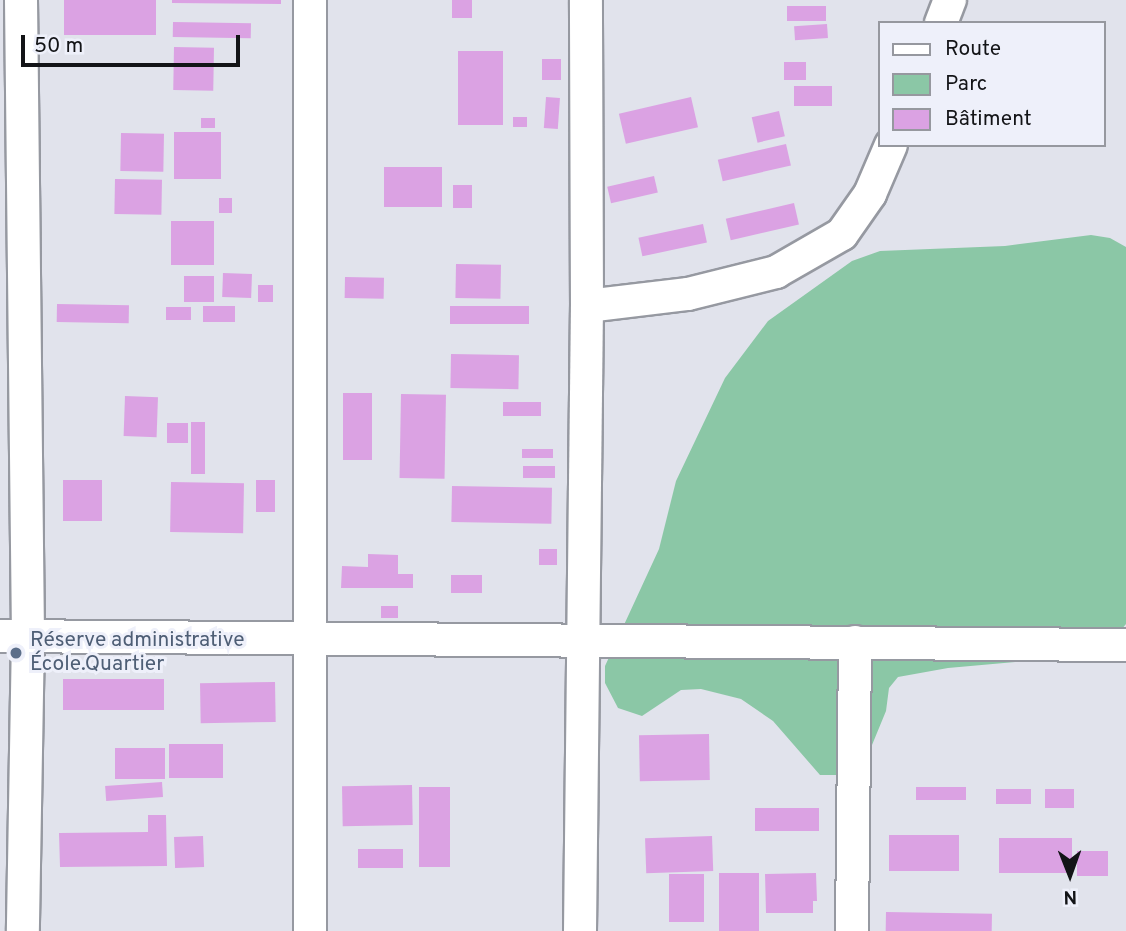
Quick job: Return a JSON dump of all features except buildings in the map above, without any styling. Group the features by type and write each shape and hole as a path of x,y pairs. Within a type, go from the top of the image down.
{"street":[{"path":"21,0 14,636 23,931"},
{"path":"310,0 310,931"},
{"path":"580,931 587,306 586,0"},
{"path":"942,21 950,0"},
{"path":"587,306 688,294 776,272 842,234 870,194 890,147"},
{"path":"14,636 1126,645"},
{"path":"852,931 855,642"}],"green space":[{"path":"1091,235 1110,238 1126,247 1126,624 1121,630 1070,657 948,668 898,677 889,688 886,711 865,762 845,775 820,775 773,721 741,699 701,689 681,690 642,716 618,708 605,683 605,666 659,549 676,481 725,378 768,321 852,261 880,251 1005,246"}],"place":[{"name":"Réserve administrative École.Quartier","path":"16,653"}]}
